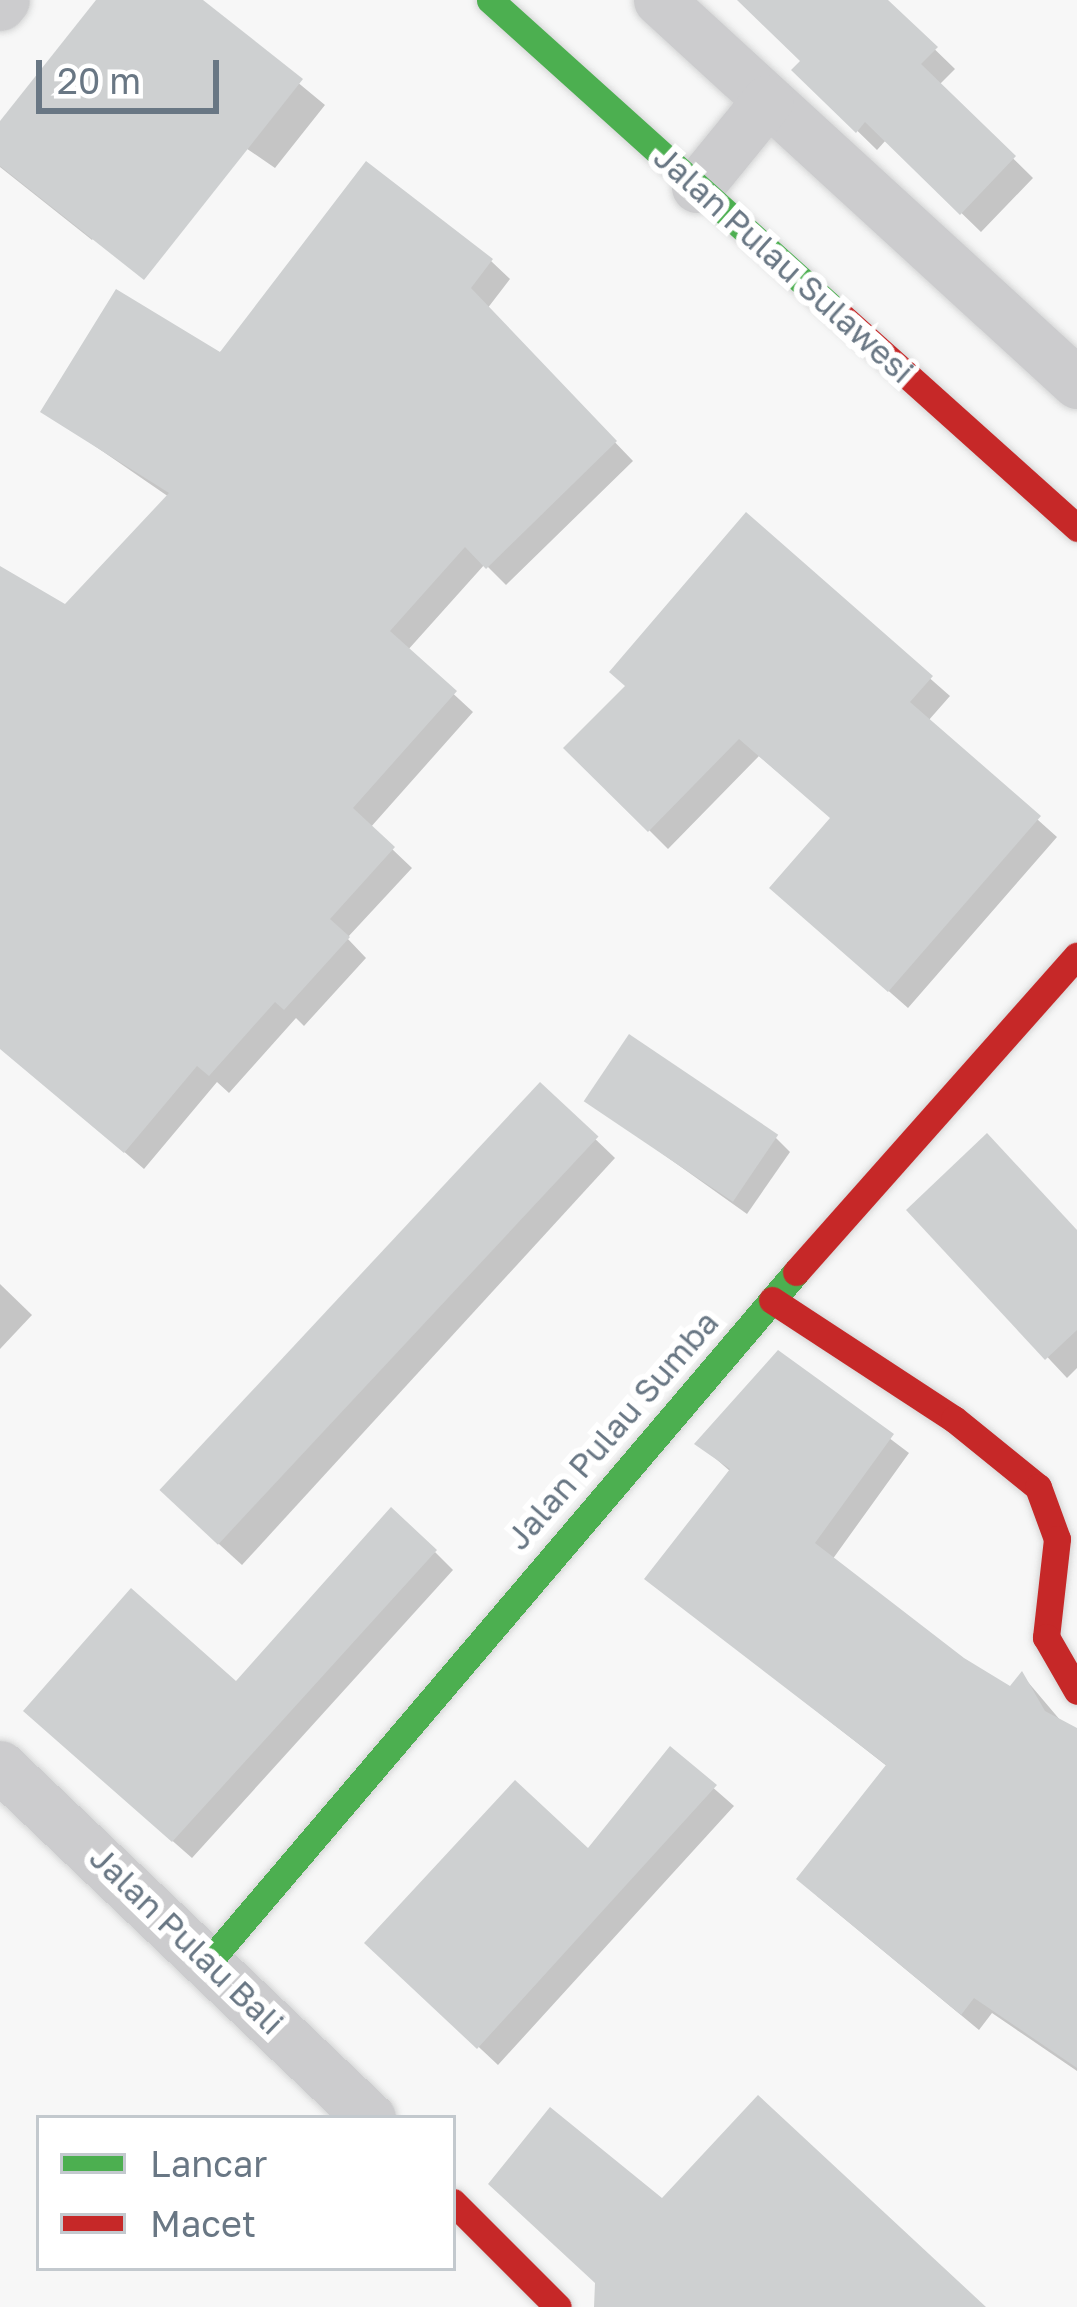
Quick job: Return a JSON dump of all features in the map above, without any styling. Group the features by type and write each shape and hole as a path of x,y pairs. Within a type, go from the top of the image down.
{"street":[{"name":"Jalan Pulau Sulawesi","path":"490,0 1077,528"},
{"path":"659,0 1077,382"},
{"path":"697,187 768,100"},
{"name":"Jalan Pulau Sumba","path":"211,1959 772,1300 1077,956"},
{"path":"772,1300 954,1419 1038,1487 1057,1539 1046,1637 1077,1691"},
{"name":"Jalan Pulau Bali","path":"0,1766 211,1959 367,2115"},
{"path":"456,2205 558,2307"}],"building":[{"path":"96,0 203,0 303,79 144,280 0,166 0,121"},
{"path":"737,0 888,0 938,47 921,64 1016,156 960,215 865,122 856,133 791,70 800,61"},
{"path":"366,161 493,259 471,288 617,441 486,569 465,547 390,631 457,691 353,808 395,847 330,919 350,937 284,1010 275,1002 209,1076 197,1066 124,1153 0,1049 0,566 65,604 169,493 40,412 116,289 220,352"},
{"path":"746,512 933,676 910,702 1041,816 888,992 769,888 830,818 739,739 648,832 563,748 625,686 609,672"},
{"path":"629,1034 778,1135 733,1202 584,1101"},
{"path":"540,1082 599,1137 218,1545 159,1490"},
{"path":"987,1133 1077,1230 1077,1330 1045,1360 906,1210"},
{"path":"778,1350 894,1434 815,1543 964,1658 1010,1686 1022,1671 1045,1711 1077,1728 1077,2068 974,1998 961,2015 796,1879 886,1765 644,1579 730,1469 694,1444"},
{"path":"391,1507 437,1550 172,1842 23,1711 131,1588 236,1681"},
{"path":"670,1746 717,1785 477,2049 364,1943 515,1780 588,1848"},
{"path":"758,2095 986,2307 594,2307 595,2283 488,2184 550,2107 662,2198"}],"traffic: fast":[{"path":"490,0 840,315"},
{"path":"211,1959 796,1272"}],"traffic: jam":[{"path":"840,315 1077,528"},
{"path":"796,1272 1077,956"},
{"path":"772,1300 954,1419 1038,1487 1057,1539 1046,1637 1077,1691"},
{"path":"456,2205 558,2307"}]}
